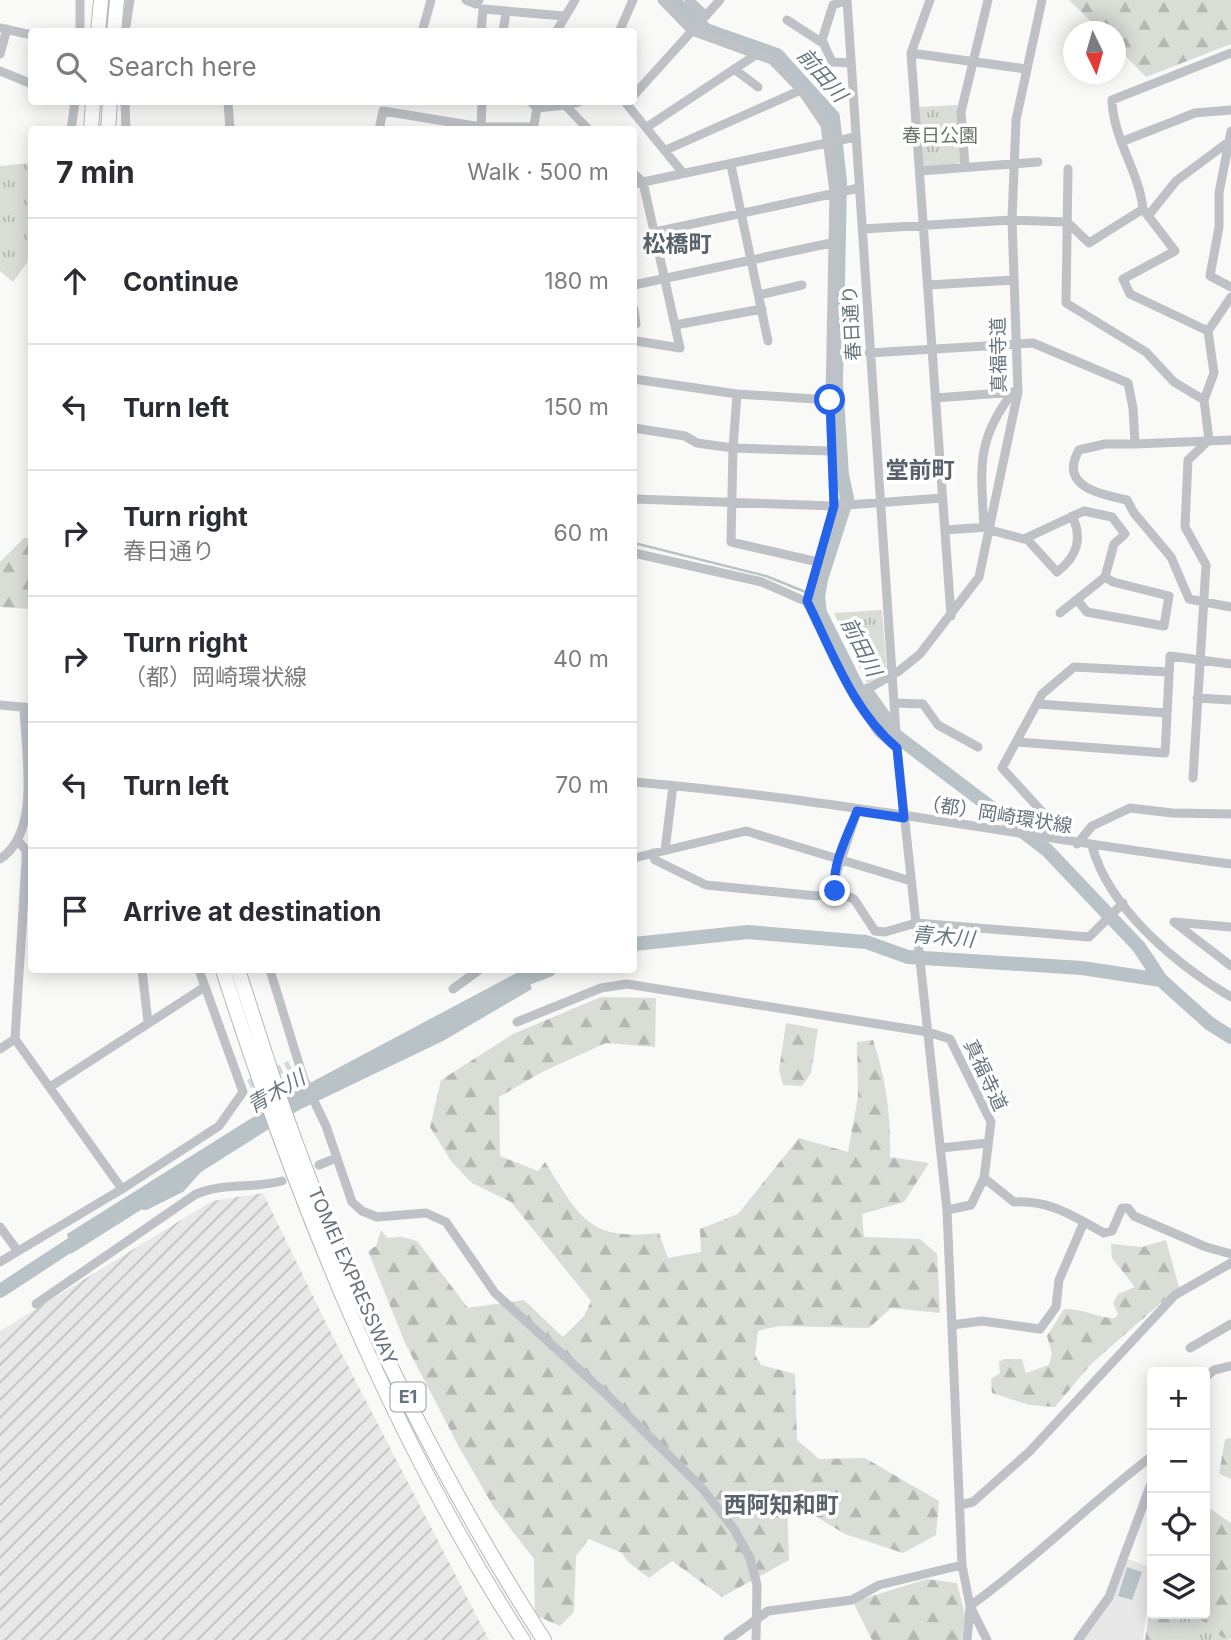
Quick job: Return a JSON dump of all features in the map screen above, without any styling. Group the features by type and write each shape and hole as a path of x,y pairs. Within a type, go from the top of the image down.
{"highway":[{"path":"98,28 101,0"},
{"path":"114,28 117,0"},
{"path":"91,126 93,105"},
{"path":"108,126 110,105"},
{"name":"TOMEI EXPRESSWAY","path":"224,973 344,1296 403,1427 465,1544 523,1640"},
{"name":"TOMEI EXPRESSWAY","path":"240,973 272,1096"},
{"name":"TOMEI EXPRESSWAY","path":"290,1146 406,1394 471,1521 544,1640"}],"street":[{"path":"80,0 80,28"},
{"path":"126,28 130,0"},
{"path":"423,28 430,0"},
{"path":"466,0 476,4 479,0"},
{"path":"558,28 575,0"},
{"path":"621,28 633,0"},
{"path":"662,0 692,31 772,60 802,90 821,116 829,143 834,192 830,400 834,506 807,601"},
{"path":"689,0 704,18"},
{"path":"637,92 720,0"},
{"path":"847,0 833,5 825,22 824,44 832,62 850,63"},
{"name":"春日通り","path":"847,0 897,748"},
{"path":"930,0 911,53 951,616"},
{"path":"965,166 961,112 988,0"},
{"name":"真福寺道","path":"855,696 920,654 978,581 1015,392 1012,220 1016,120 1042,0"},
{"path":"481,28 483,9 564,16"},
{"path":"504,28 506,12"},
{"path":"787,20 824,44"},
{"path":"0,54 3,28 28,34"},
{"path":"911,53 1026,69"},
{"path":"1208,331 1130,294 1123,279 1175,251 1145,213 1141,190 1112,118 1112,100 1231,53"},
{"path":"647,127 757,54"},
{"path":"734,69 758,87"},
{"path":"0,71 28,82"},
{"path":"666,150 802,90"},
{"path":"72,126 75,105"},
{"path":"125,105 126,126"},
{"path":"228,105 230,126"},
{"path":"481,126 482,105"},
{"path":"533,126 534,105 565,105 585,126"},
{"path":"629,105 683,173"},
{"path":"1121,142 1195,113 1231,110"},
{"path":"380,126 383,111 475,126"},
{"path":"637,341 680,348 655,232 638,183 855,137"},
{"path":"863,229 1012,220 1067,222 1089,243 1145,213 1176,181 1230,137"},
{"path":"1230,137 1219,193 1219,227 1210,276 1231,288"},
{"path":"920,171 1038,162"},
{"path":"731,165 768,341"},
{"path":"1068,169 1066,303 1146,352 1174,382 1204,400"},
{"path":"655,232 859,188"},
{"path":"637,284 831,243"},
{"path":"928,285 1014,280"},
{"path":"759,295 802,285"},
{"path":"1209,440 1204,400 1214,373 1208,331 1231,297"},
{"path":"676,326 762,309"},
{"path":"869,353 931,347 1033,343 1128,383 1133,408 1135,444"},
{"path":"637,379 737,394 830,400"},
{"path":"935,398 1015,392"},
{"path":"988,528 980,457 995,415 1015,392"},
{"path":"737,394 731,501 732,542 818,562"},
{"path":"637,428 685,436 696,443 733,449 831,451"},
{"path":"1193,778 1206,565 1185,527 1188,460 1209,440"},
{"path":"1231,440 1105,444 1079,450 1074,467 1082,486 1093,493 1127,500 1134,513 1171,557 1189,599 1231,607"},
{"path":"637,499 834,506 942,498"},
{"path":"1026,538 1084,511 1110,516 1125,533 1114,544 1105,577 1060,613"},
{"path":"944,530 988,528 1026,538 1057,572 1073,560 1080,533 1072,516"},
{"path":"637,554 762,582 807,601 855,696 878,732 897,748 947,1210 962,1565 970,1606 987,1640"},
{"path":"1077,600 1087,612 1164,626 1170,596 1113,582 1105,577"},
{"path":"1017,743 1166,753 1170,656 1231,664"},
{"path":"1040,838 1046,816 1002,768 1042,694 1074,667 1169,672"},
{"path":"867,688 896,729"},
{"path":"1197,698 1231,700"},
{"path":"894,703 923,704 938,725 978,747"},
{"path":"1037,704 1167,713"},
{"path":"0,705 28,708"},
{"name":"（都）岡崎環状線","path":"637,782 1231,864"},
{"path":"665,850 673,786"},
{"path":"0,859 19,842 26,822 28,801"},
{"path":"1077,844 1092,826 1130,808 1172,814 1231,814"},
{"path":"835,891 834,881 839,860 857,811"},
{"path":"637,857 746,831 911,881"},
{"path":"19,842 26,850 28,911 15,1039 122,1189"},
{"path":"1092,846 1096,862 1119,906 1179,964 1231,997"},
{"path":"653,853 655,860 706,885 817,896 835,891 854,899 875,931 885,932 917,924 1089,937 1119,906"},
{"path":"1231,927 1174,922 1231,966"},
{"path":"142,973 148,1023"},
{"path":"0,1262 122,1189 219,1126 246,1088 200,973"},
{"path":"271,973 295,1065 326,1126 349,1196 362,1212 377,1217 426,1213 436,1216 452,1228 466,1254 495,1293 701,1487 734,1529 751,1559 757,1584 756,1640"},
{"path":"453,989 475,973"},
{"path":"517,1022 601,988 627,984 928,1031"},
{"path":"50,1087 204,988"},
{"name":"真福寺道","path":"928,1031 950,1039 991,1122 984,1178 971,1205 947,1210"},
{"path":"0,1049 15,1039"},
{"path":"941,1148 988,1143"},
{"path":"319,1165 336,1158"},
{"path":"984,1178 1014,1202 1036,1201 1062,1208 1104,1233 1112,1231 1122,1208 1128,1208 1134,1216 1206,1247 1231,1254"},
{"path":"36,1304 196,1194 216,1186 266,1185 282,1181"},
{"path":"952,1325 982,1321 1040,1329 1056,1307 1059,1280 1084,1222"},
{"path":"0,1227 17,1250"},
{"path":"960,1505 973,1502 1029,1452 1175,1295 1231,1263"},
{"path":"1190,1348 1231,1324"},
{"path":"1210,1374 1231,1366"},
{"path":"967,1640 970,1606 1014,1574 1107,1491 1147,1461"},
{"path":"1078,1640 1109,1597 1148,1493"},
{"path":"728,1640 768,1611 852,1600 879,1585 962,1565"}],"shaded area":[{"path":"516,973 526,973 532,989 443,1041 299,1110 71,1254 67,1234 293,1092"},
{"path":"263,1193 328,1327 489,1640 0,1640 0,1331 212,1201"},
{"path":"1128,1559 1147,1566 1147,1608 1143,1640 1083,1640"},
{"path":"1127,1567 1142,1572 1132,1600 1118,1596"}],"green space":[{"path":"1069,0 1231,0 1231,44 1146,77 1126,56 1126,21 1091,21"},
{"name":"春日公園","path":"957,105 962,163 922,167 918,107"},
{"path":"28,163 28,261 13,282 0,271 0,166"},
{"path":"24,538 28,538 28,609 0,607 0,562"},
{"path":"882,610 887,671 867,683 834,613"},
{"path":"601,997 656,998 655,1047 606,1043 544,1071 499,1097 500,1156 538,1171 545,1162 568,1198 588,1222 616,1233 659,1233 668,1258 701,1252 700,1229 738,1214 799,1138 848,1152 858,1097 857,1042 873,1040 887,1097 890,1157 929,1163 904,1202 862,1214 864,1237 920,1239 937,1254 940,1313 891,1308 869,1328 779,1326 758,1331 755,1355 761,1365 795,1374 797,1440 819,1459 865,1458 939,1501 936,1535 903,1553 845,1534 787,1499 789,1560 722,1597 672,1561 649,1578 628,1562 622,1553 589,1539 576,1556 574,1612 560,1626 535,1615 534,1559 493,1506 459,1447 405,1343 368,1251 376,1246 381,1230 387,1238 402,1237 417,1241 468,1308 524,1300 563,1337 584,1316 591,1301 511,1202 472,1183 451,1161 430,1127 441,1080 513,1034"},
{"path":"786,1023 818,1029 811,1073 802,1086 783,1085 779,1070"},
{"path":"1166,1240 1179,1287 1091,1364 1055,1407 1029,1405 992,1393 991,1379 1000,1373 999,1362 1004,1359 1022,1359 1026,1373 1049,1365 1052,1354 1047,1336 1064,1309 1115,1318 1118,1314 1113,1303 1118,1294 1135,1287 1112,1258 1111,1244 1142,1247"},
{"path":"1231,1438 1231,1479 1219,1474 1225,1439"},
{"path":"1210,1508 1231,1523 1231,1639 1222,1637 1200,1619 1210,1619"},
{"path":"927,1579 957,1583 965,1615 962,1640 872,1640 853,1602"},
{"path":"1148,1619 1181,1619 1173,1629 1173,1640 1145,1640"},
{"path":"1181,1619 1202,1619 1231,1640 1173,1640 1173,1629"}],"waterway":[{"name":"前田川","path":"672,0 706,30 777,55 833,117 840,182 836,382 842,475 847,498 821,579 818,597 820,613 857,687 882,725 1047,850 1139,947 1161,980"},
{"path":"637,544 766,576 818,597"},
{"name":"青木川","path":"637,944 748,932 866,942 908,957 1082,968 1161,980 1209,1023 1231,1037"},
{"name":"青木川","path":"512,984 541,973"},
{"name":"青木川","path":"145,1203 179,1186 196,1167"},
{"name":"青木川","path":"0,1291 84,1236"}],"tunnel":[{"path":"249,1084 290,1065"}],"district":[{"name":"松橋町","path":"677,244"},
{"name":"堂前町","path":"920,470"},
{"name":"西阿知和町","path":"781,1505"}],"route":[{"path":"830,400 834,506 807,601 855,696 878,732 897,748 904,818 857,811 839,860 834,881 835,891"}]}
